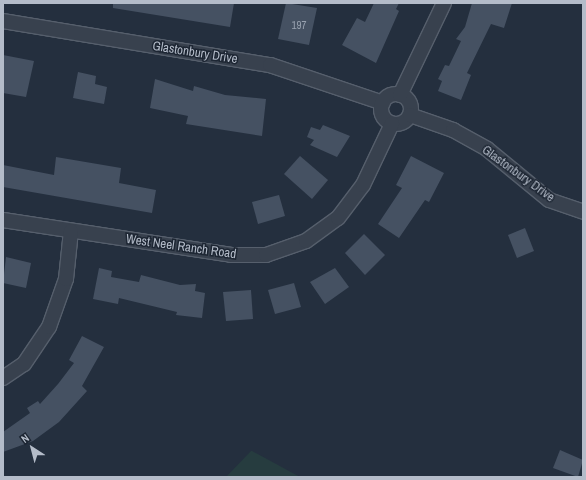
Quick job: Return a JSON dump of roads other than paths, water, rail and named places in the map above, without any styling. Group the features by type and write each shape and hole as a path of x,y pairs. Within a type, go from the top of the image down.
{"street":[{"path":"400,95 444,3"},
{"name":"Glastonbury Drive","path":"3,21 270,65 383,103"},
{"path":"400,95 410,105 410,116 403,123 392,124 384,118 383,103 390,96 400,95"},
{"name":"Glastonbury Drive","path":"410,116 453,130 487,149 549,200 583,212"},
{"name":"West Neel Ranch Road","path":"3,220 230,255 266,255 306,241 338,218 363,185 392,124"},
{"path":"3,378 24,364 50,327 66,279 71,231"}]}
